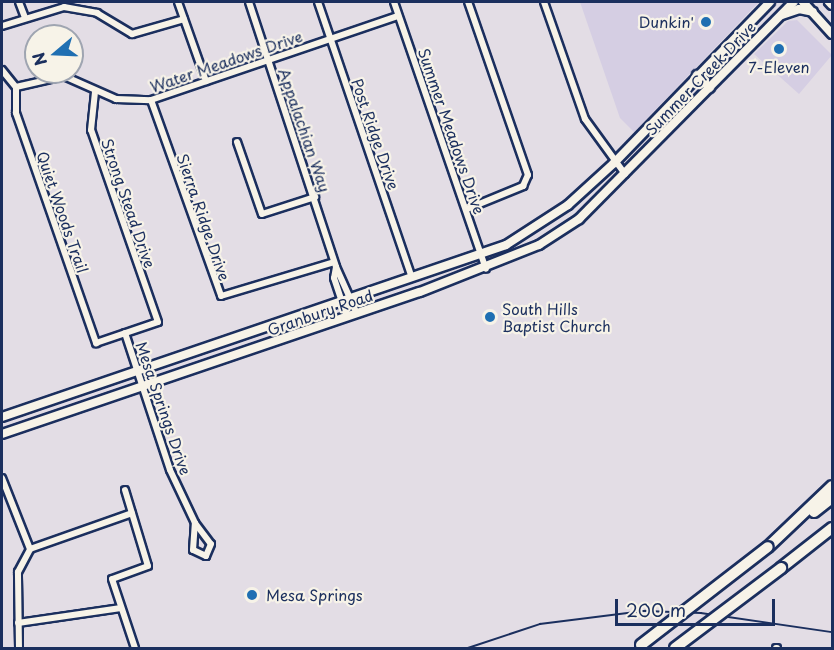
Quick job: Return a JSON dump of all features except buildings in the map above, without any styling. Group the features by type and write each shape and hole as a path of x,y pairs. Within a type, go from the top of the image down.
{"highway":[{"path":"768,546 832,486"},
{"path":"639,647 832,498"},
{"path":"675,648 832,528"},
{"path":"781,568 832,537"}],"main road":[{"name":"Summer Creek Drive","path":"614,163 769,2"},
{"name":"Summer Creek Drive","path":"624,174 794,2"},
{"path":"803,2 832,34"},
{"path":"779,16 799,9 813,12"},
{"path":"697,75 710,88"},
{"name":"Granbury Road","path":"2,417 411,275 481,255 534,229 614,163"},
{"name":"Granbury Road","path":"2,434 486,268 558,234 624,174"}],"street":[{"path":"19,2 25,18"},
{"path":"178,2 206,81"},
{"name":"Appalachian Way","path":"249,2 315,197 335,265 341,300 347,317"},
{"name":"Post Ridge Drive","path":"318,2 411,275"},
{"name":"Summer Meadows Drive","path":"394,2 486,268"},
{"path":"467,209 523,186 528,175 468,2"},
{"path":"544,2 585,119 624,174"},
{"path":"2,26 25,18 77,8 138,34 184,19"},
{"name":"Water Meadows Drive","path":"16,87 64,76 95,91 123,100 152,100 398,16"},
{"path":"2,70 16,87"},
{"name":"Quiet Woods Trail","path":"16,87 16,113 96,343 125,333"},
{"name":"Strong Stead Drive","path":"95,91 91,130 158,322 125,333"},
{"name":"Sierra Ridge Drive","path":"152,100 221,296 335,265"},
{"path":"237,142 262,214 315,197"},
{"name":"Appalachian Way","path":"335,265 357,314"},
{"name":"Mesa Springs Drive","path":"125,333 195,523 211,544 206,556 193,550 195,523"},
{"path":"2,478 30,549"},
{"path":"124,490 148,566 112,579 135,648"},
{"path":"19,648 18,572 30,549 132,513"},
{"path":"18,623 121,608"}],"shaded area":[{"path":"580,2 759,2 634,132 620,118"},
{"path":"797,20 832,55 799,94 754,54 788,21"}],"railway":[{"path":"468,648 540,624 645,611 701,613 832,632"}],"place":[{"name":"Dunkin'","path":"706,22"},
{"name":"7-Eleven","path":"779,49"},
{"name":"South Hills Baptist Church","path":"490,317"},
{"name":"Mesa Springs","path":"252,595"}]}
